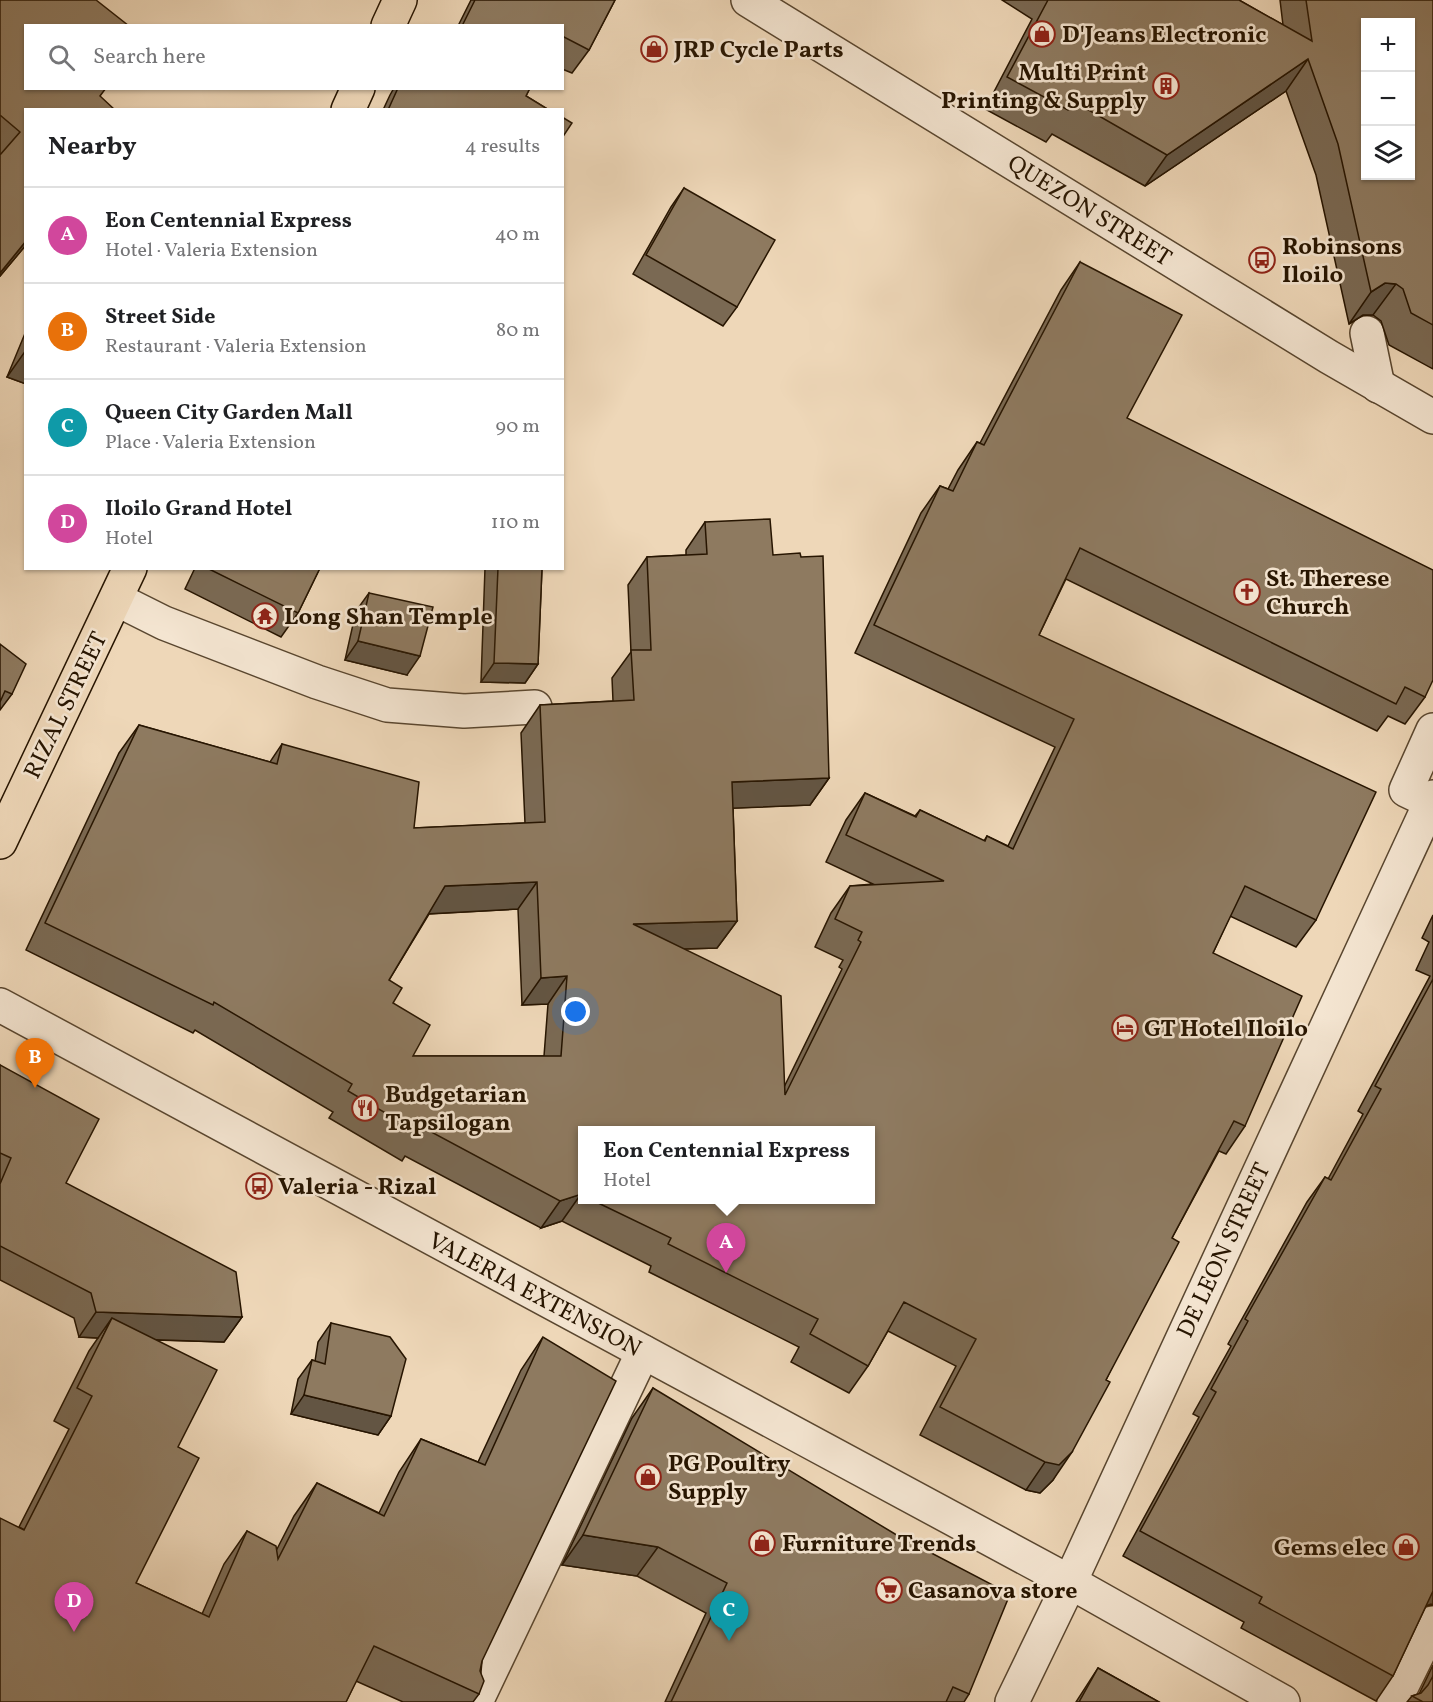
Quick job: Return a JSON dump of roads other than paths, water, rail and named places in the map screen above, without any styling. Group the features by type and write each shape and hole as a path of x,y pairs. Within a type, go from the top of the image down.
{"main road":[{"path":"389,24 400,0"},
{"path":"349,108 357,90"},
{"name":"RIZAL STREET","path":"0,842 129,570"}],"street":[{"name":"QUEZON STREET","path":"748,0 1433,417"},
{"path":"1379,340 1389,392"},
{"path":"116,599 164,623 387,705 464,711 535,707"},
{"path":"1432,800 1406,790 1433,730"},
{"name":"DE LEON STREET","path":"1012,1702 1070,1582 1432,800"},
{"name":"VALERIA EXTENSION","path":"0,1005 1070,1582 1283,1702"},
{"path":"476,1702 643,1352"},
{"path":"1394,1702 1433,1623"}],"place":[{"name":"D'Jeans Electronic","path":"1042,34"},
{"name":"JRP Cycle Parts","path":"654,49"},
{"name":"Multi Print Printing & Supply","path":"1166,86"},
{"name":"Robinsons Iloilo","path":"1262,260"},
{"name":"St. Therese Church","path":"1247,592"},
{"name":"Long Shan Temple","path":"265,616"},
{"name":"GT Hotel Iloilo","path":"1125,1028"},
{"name":"Street Side","path":"35,1088"},
{"name":"Budgetarian Tapsilogan","path":"365,1108"},
{"name":"Valeria - Rizal","path":"259,1186"},
{"name":"Eon Centennial Express","path":"726,1273"},
{"name":"PG Poultry Supply","path":"648,1477"},
{"name":"Furniture Trends","path":"762,1543"},
{"name":"Gems elec","path":"1406,1547"},
{"name":"Casanova store","path":"889,1590"},
{"name":"Iloilo Grand Hotel","path":"74,1632"},
{"name":"Queen City Garden Mall","path":"729,1641"}]}
